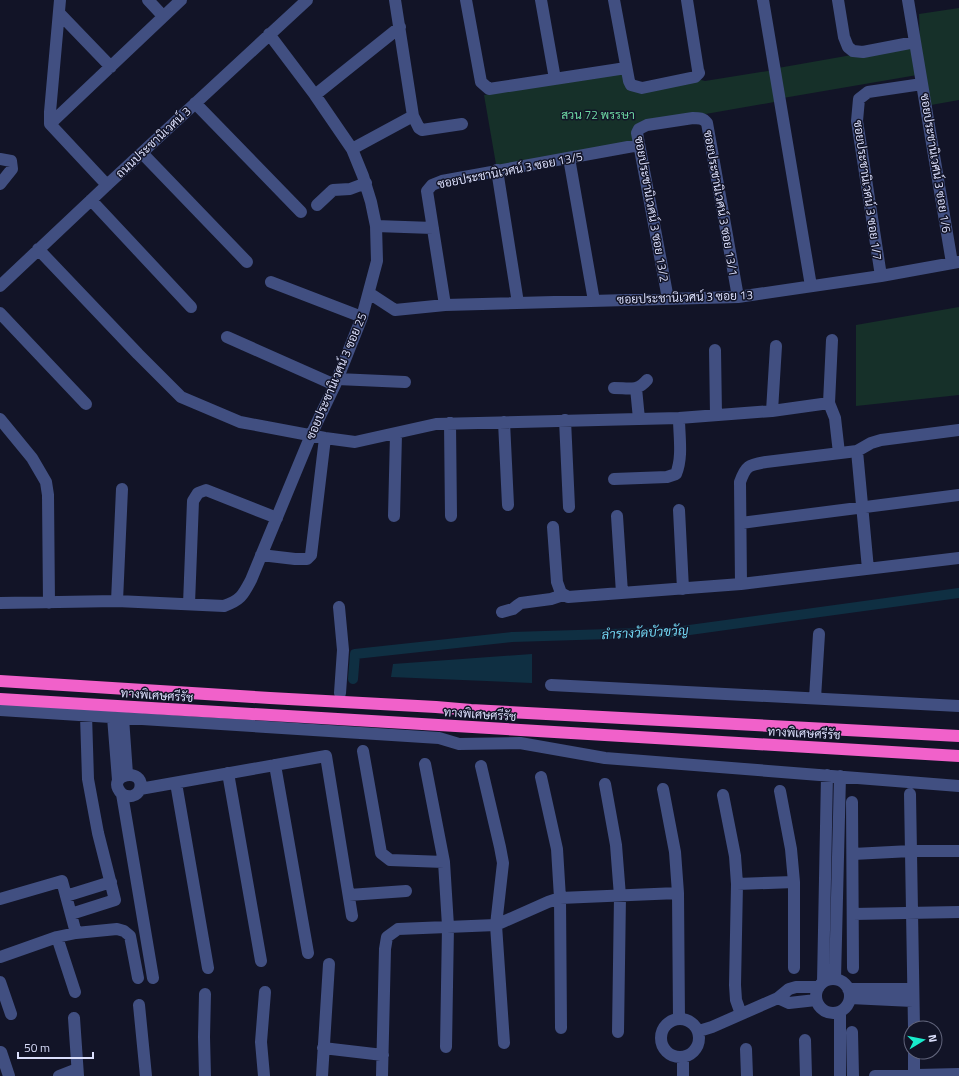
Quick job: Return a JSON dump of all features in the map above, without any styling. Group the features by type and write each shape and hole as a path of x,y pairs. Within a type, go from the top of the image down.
{"highway":[{"name":"ทางพิเศษศรีรัช","path":"0,680 479,710 959,736"},
{"name":"ทางพิเศษศรีรัช","path":"0,700 959,756"}],"street":[{"path":"60,0 50,124 107,185"},
{"path":"148,0 163,16"},
{"path":"50,124 181,0"},
{"name":"ถนนประชานิเวศน์ 3","path":"0,286 307,0"},
{"path":"395,0 414,116 418,128 422,130 462,124"},
{"path":"466,0 481,82 489,89 626,68"},
{"path":"541,0 555,79"},
{"path":"614,0 629,81 631,85 637,88 696,77 698,73 687,0"},
{"path":"763,0 812,286"},
{"path":"838,0 844,38 848,47 853,51 864,52 915,42"},
{"name":"ซอยประชานิเวศน์ 3 ซอย 1/6","path":"908,0 922,84 956,263"},
{"path":"59,13 111,67"},
{"path":"315,95 400,27"},
{"name":"ซอยประชานิเวศน์ 3 ซอย 25","path":"189,604 224,606 236,601 244,593 311,435 336,382 362,318 377,261 376,226 371,202 366,183 352,149 315,95 269,34"},
{"name":"ซอยประชานิเวศน์ 3 ซอย 1/7","path":"881,276 857,121 859,99 868,92 922,84"},
{"path":"195,103 301,212"},
{"path":"352,149 414,116"},
{"name":"ซอยประชานิเวศน์ 3 ซอย 13/1","path":"670,121 700,118 707,123 738,297"},
{"name":"ซอยประชานิเวศน์ 3 ซอย 13/2","path":"668,299 637,133 639,129 647,125 670,121"},
{"name":"ซอยประชานิเวศน์ 3 ซอย 13/5","path":"445,305 427,191 432,185 442,181 497,170 639,145"},
{"path":"142,153 247,262"},
{"path":"569,158 594,301"},
{"path":"0,159 11,161 12,169 0,184"},
{"path":"497,170 518,303"},
{"path":"317,205 333,190 349,190 366,183"},
{"path":"91,200 191,308"},
{"path":"376,226 433,228"},
{"path":"38,249 181,397 240,422 324,438 355,442 396,434 427,425 450,423 679,418 772,411 829,403"},
{"name":"ซอยประชานิเวศน์ 3 ซอย 13","path":"369,293 395,310 445,305 738,297 881,276 956,263"},
{"path":"271,282 362,318"},
{"path":"0,313 86,404"},
{"path":"227,337 336,382 405,382"},
{"path":"832,340 829,403 836,424 840,452"},
{"path":"772,411 776,346"},
{"path":"715,350 716,415"},
{"path":"614,388 641,387 647,380"},
{"path":"636,388 639,418"},
{"path":"614,479 667,477 676,474 679,467 680,458 679,418"},
{"path":"0,419 32,458 46,482 48,495 49,603"},
{"path":"565,420 569,507"},
{"path":"504,422 508,505"},
{"path":"450,423 451,516"},
{"path":"741,584 740,482 745,470 753,464 840,452 858,451 871,443 881,440 959,430"},
{"path":"394,516 396,434"},
{"path":"261,555 300,560 307,559 310,555 324,438"},
{"path":"858,451 868,569"},
{"path":"117,601 122,489"},
{"path":"0,603 117,601 189,604 193,501 198,493 206,490 277,518"},
{"path":"741,523 959,495"},
{"path":"679,510 683,588"},
{"path":"617,516 622,593"},
{"path":"553,527 557,582 563,595"},
{"path":"502,612 513,609 521,603 551,599 563,595 568,597 741,584 959,558"},
{"path":"339,607 343,650 340,693"},
{"path":"815,698 819,634"},
{"path":"551,684 959,706"},
{"path":"0,710 439,738 459,744 520,743 605,758 959,786"},
{"path":"71,914 115,900 98,833 88,779 86,715"},
{"path":"118,717 123,777 118,788 122,794 153,978"},
{"path":"363,751 381,853 390,860 444,862"},
{"path":"122,794 132,797 140,789 326,756 352,916"},
{"path":"425,764 444,862 448,926 446,1047"},
{"path":"275,765 308,953"},
{"path":"481,766 503,864 496,925 504,1043"},
{"path":"228,773 261,961"},
{"path":"826,983 827,775"},
{"path":"123,777 134,776 138,778 140,789"},
{"path":"698,1031 712,1027 778,998 789,989 796,987 826,983 840,981 849,994 848,1004 845,1009 840,1012 828,1013 823,1010 816,1000 816,994 826,983 840,776"},
{"path":"541,777 557,849 560,898 560,1028"},
{"path":"176,782 208,968"},
{"path":"605,784 616,845 620,896 618,1032"},
{"path":"662,789 675,852 678,893 679,1019"},
{"path":"780,791 791,849 794,882 794,968"},
{"path":"910,794 914,1020"},
{"path":"723,795 735,856 737,884 735,985 736,1000 741,1014"},
{"path":"852,802 853,968"},
{"path":"853,854 911,850 959,851"},
{"path":"0,899 62,881 76,933"},
{"path":"66,896 111,882"},
{"path":"737,884 794,882"},
{"path":"349,895 406,891"},
{"path":"382,1076 385,949 387,937 398,929 496,925 560,898 678,893"},
{"path":"853,914 959,912"},
{"path":"0,957 57,937 76,933 118,929 124,931 130,936 138,978"},
{"path":"57,937 75,992"},
{"path":"322,1076 329,964"},
{"path":"0,982 11,1014"},
{"path":"849,994 913,988"},
{"path":"258,1076 264,1076 261,1042 265,992"},
{"path":"205,994 205,1076"},
{"path":"849,994 913,1001"},
{"path":"778,998 789,1003 816,1000"},
{"path":"139,1005 146,1076"},
{"path":"840,1012 840,1076"},
{"path":"59,1076 77,1072 74,1018"},
{"path":"679,1019 687,1020 694,1024 700,1039 698,1047 693,1054 683,1058 670,1055 664,1050 661,1042 661,1034 665,1026 671,1021 679,1019"},
{"path":"852,1032 852,1076"},
{"path":"805,1040 806,1076"},
{"path":"324,1048 383,1055"},
{"path":"746,1049 747,1076"},
{"path":"1,1052 10,1076"},
{"path":"683,1058 683,1076"},
{"path":"914,1060 914,1076"},
{"path":"875,1076 959,1074"}],"green space":[{"path":"959,8 959,100 931,105 923,74 783,98 778,68 920,43 919,14"},
{"name":"สวน 72 พรรษา","path":"627,70 631,91 774,70 780,101 637,126 641,147 497,170 484,95"},
{"path":"959,307 959,395 856,406 856,325"}],"water":[{"path":"532,654 532,683 391,677 393,664"}],"waterway":[{"name":"ลำรางวัดบัวขวัญ","path":"353,679 355,654 512,637 675,632 959,593"}]}
